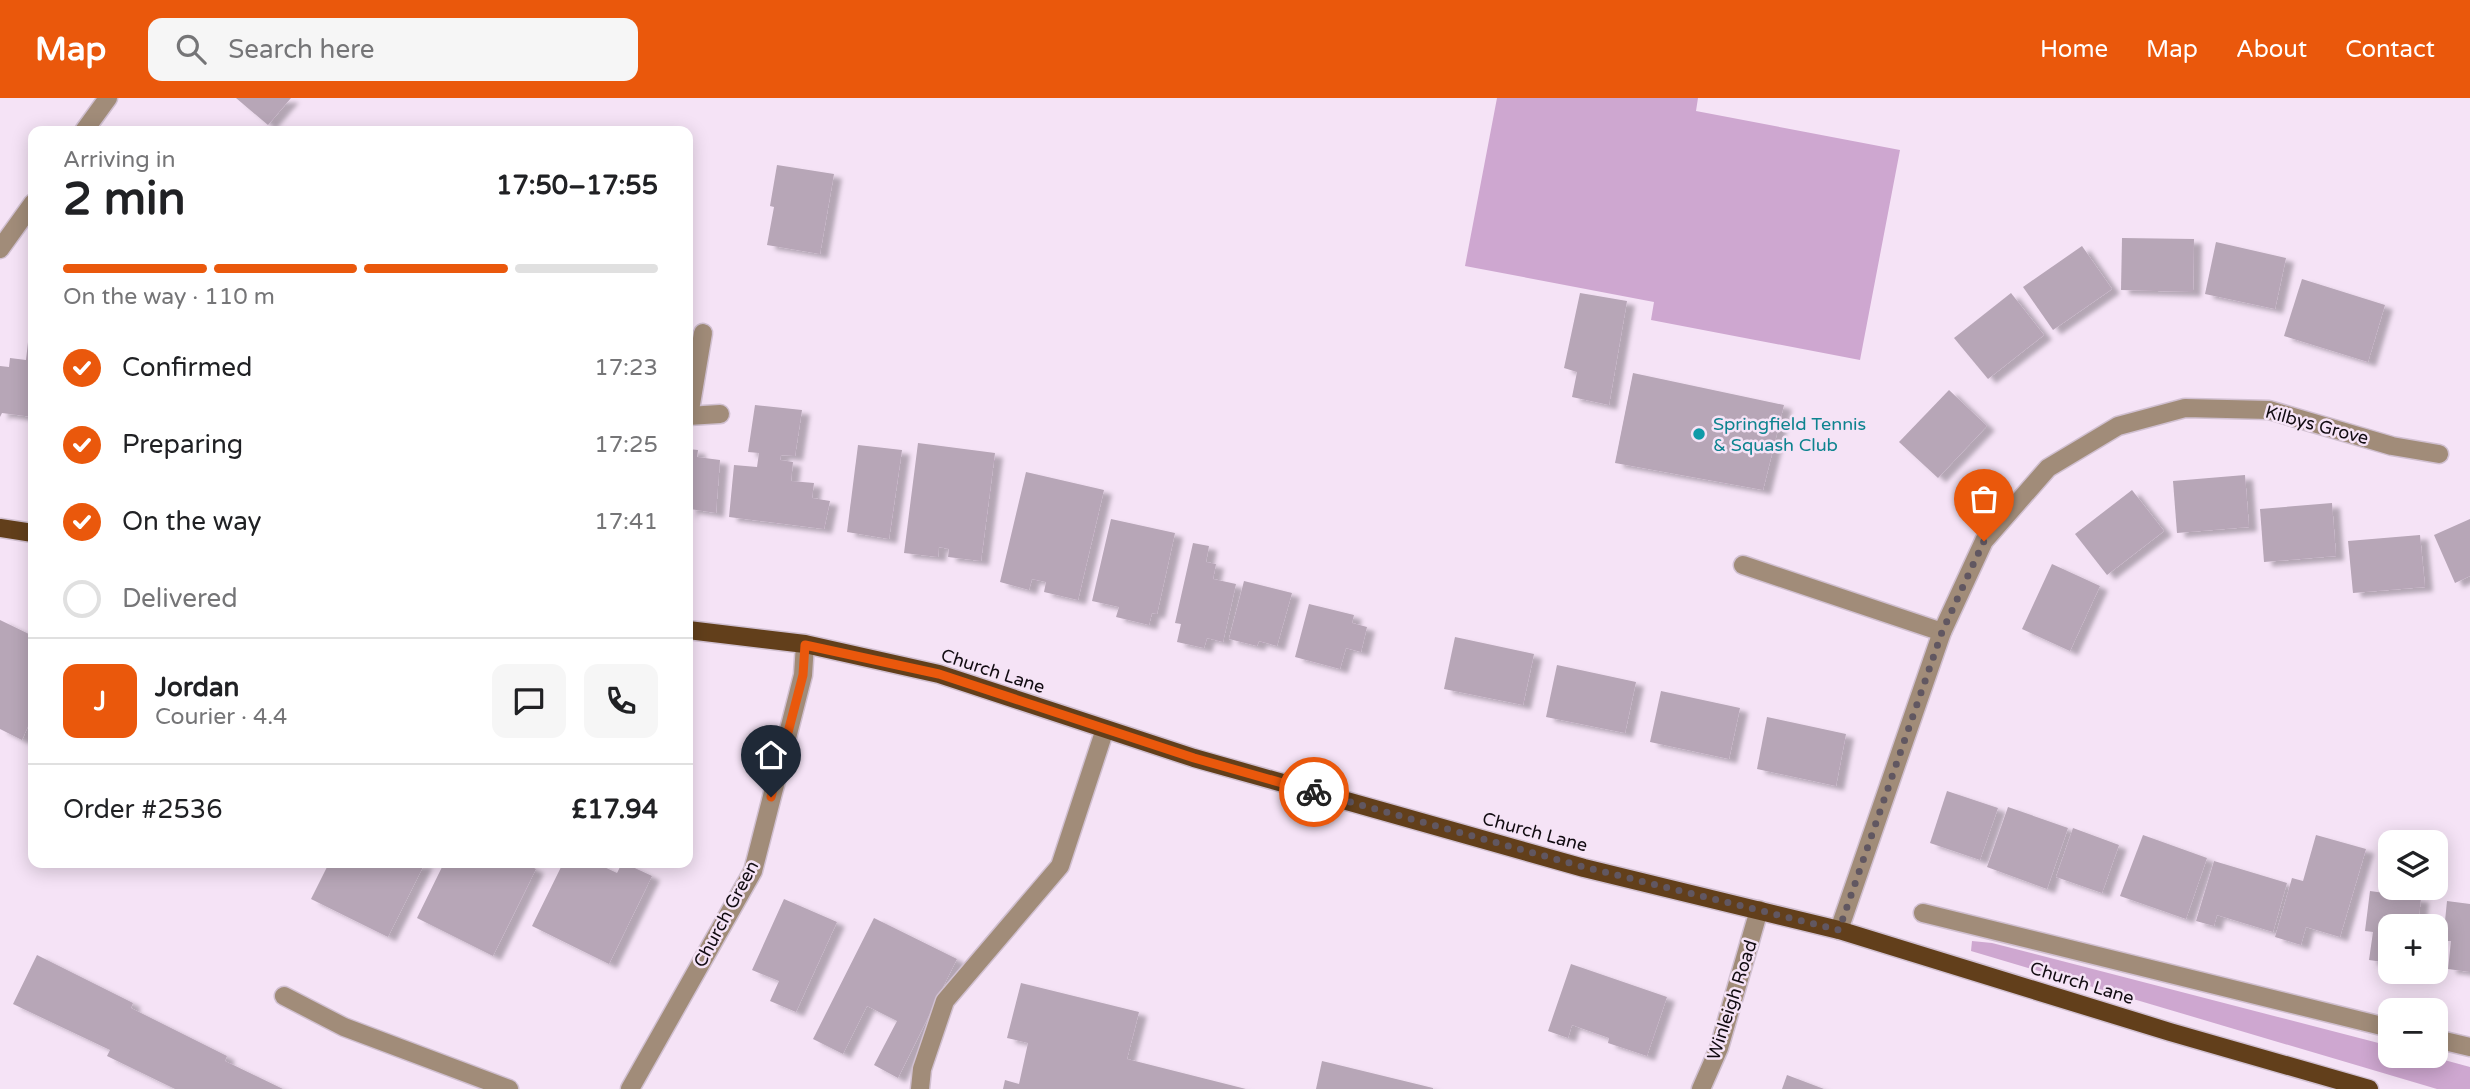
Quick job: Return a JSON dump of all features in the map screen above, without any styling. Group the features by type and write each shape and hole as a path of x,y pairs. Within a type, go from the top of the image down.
{"main road":[{"path":"0,528 28,532"},
{"name":"Church Lane","path":"693,632 805,645 939,674 1194,758 1571,864 1839,930 2170,1032 2369,1089"}],"street":[{"path":"88,126 108,98"},
{"path":"0,249 28,210"},
{"path":"693,390 702,332"},
{"name":"Kilbys Grove","path":"1839,930 1942,632 1984,541 2048,468 2118,426 2185,408 2270,410 2392,446 2439,454"},
{"path":"693,416 720,414"},
{"path":"1743,565 1942,632"},
{"name":"Church Green","path":"630,1089 753,871 803,675 805,645"},
{"path":"920,1089 922,1069 945,1001 1060,866 1105,729"},
{"name":"Winleigh Road","path":"1701,1089 1719,1048 1759,910"},
{"name":"Church Lane","path":"1923,913 2378,1025"},
{"path":"284,996 344,1027 509,1089"},
{"path":"2448,1042 2470,1047"}],"shaded area":[{"path":"1497,98 1698,98 1696,111 1900,150 1860,360 1651,320 1654,302 1465,266"},
{"path":"1972,941 1992,943 2378,1043 2378,1068 2448,1068 2448,1061 2470,1067 2470,1089 2437,1089 1971,951"}],"building":[{"path":"236,98 291,98 268,125"},
{"path":"777,165 834,174 820,254 767,245 774,207 770,206"},
{"path":"2122,238 2194,239 2193,292 2121,290"},
{"path":"2216,242 2286,258 2275,309 2205,294"},
{"path":"2082,246 2112,289 2053,330 2023,287"},
{"path":"2302,279 2385,305 2368,362 2284,336"},
{"path":"1580,293 1627,301 1609,405 1572,397 1577,372 1564,368"},
{"path":"2011,293 2044,335 1988,379 1954,338"},
{"path":"28,342 28,416 2,413 0,417 0,366 9,367 10,358 26,360"},
{"name":"Springfield Tennis & Squash Club","path":"1633,373 1784,405 1763,490 1615,463"},
{"path":"1949,390 1987,426 1938,478 1899,442"},
{"path":"755,405 802,410 795,456 781,455 780,460 793,462 791,481 814,483 812,498 830,501 824,529 729,517 734,465 757,467 759,453 748,452"},
{"path":"918,443 995,453 981,561 948,557 949,549 939,547 938,557 904,553"},
{"path":"858,445 902,450 889,539 847,532"},
{"path":"693,450 698,450 697,457 720,460 716,513 693,509"},
{"path":"1026,472 1104,490 1078,600 1044,592 1046,582 1032,579 1029,590 1000,582"},
{"path":"2245,475 2249,527 2177,533 2173,481"},
{"path":"2132,490 2164,531 2107,575 2075,534"},
{"path":"2332,503 2336,556 2264,562 2260,509"},
{"path":"1111,519 1175,533 1157,614 1152,613 1149,625 1116,617 1119,607 1092,601"},
{"path":"2470,519 2470,576 2455,583 2434,535"},
{"path":"2420,535 2425,587 2353,593 2348,541"},
{"path":"1193,543 1209,546 1206,562 1216,564 1213,579 1236,584 1223,642 1207,638 1204,648 1177,642 1181,624 1175,623"},
{"path":"2052,564 2100,586 2070,651 2022,629"},
{"path":"1244,581 1292,593 1277,646 1259,641 1257,646 1229,639"},
{"path":"1309,604 1354,615 1352,623 1367,627 1361,652 1346,648 1340,669 1295,657"},
{"path":"0,620 28,634 28,726 22,740 0,729"},
{"path":"1455,637 1534,654 1523,705 1444,689"},
{"path":"1557,665 1636,682 1625,733 1546,717"},
{"path":"1661,691 1740,708 1729,759 1650,742"},
{"path":"1767,717 1846,734 1836,786 1757,769"},
{"path":"1947,791 1998,808 1980,860 1930,843"},
{"path":"2008,807 2068,828 2047,889 1987,867"},
{"path":"2073,828 2119,845 2102,893 2056,877"},
{"path":"2143,835 2207,858 2186,919 2120,896"},
{"path":"2316,835 2366,849 2340,937 2306,927 2301,945 2275,937 2292,878 2303,881"},
{"path":"2214,861 2287,883 2273,932 2217,915 2214,926 2196,921"},
{"path":"326,868 422,868 388,937 311,899"},
{"path":"442,868 536,869 493,956 417,918"},
{"path":"561,868 606,868 617,873 620,868 635,868 652,876 609,964 532,926"},
{"path":"2370,891 2378,892 2378,900 2421,900 2419,914 2378,914 2378,961 2369,960 2373,932 2365,931"},
{"path":"784,899 837,922 796,1012 770,1001 779,981 752,970"},
{"path":"2447,901 2470,904 2470,972 2448,969 2451,941 2448,941 2448,914 2446,914"},
{"path":"874,918 957,959 898,1078 874,1065 897,1021 867,1006 843,1054 813,1039"},
{"path":"37,955 133,1003 131,1008 227,1056 225,1061 283,1089 175,1089 107,1056 110,1050 13,1004"},
{"path":"1571,964 1667,997 1647,1056 1608,1043 1609,1038 1572,1025 1568,1038 1548,1031"},
{"path":"1021,983 1139,1012 1127,1059 1246,1089 1003,1089 1005,1080 1019,1084 1028,1043 1007,1038"},
{"path":"1322,1061 1433,1088 1433,1089 1316,1089"},
{"path":"1787,1075 1824,1089 1782,1089"}],"way so far":[{"path":"1314,792 1584,867 1839,930 1942,632 1984,541"}],"place":[{"name":"Springfield Tennis & Squash Club","path":"1699,434"}],"route":[{"path":"771,797 803,675 805,645 939,674 1194,758 1314,792"}]}
